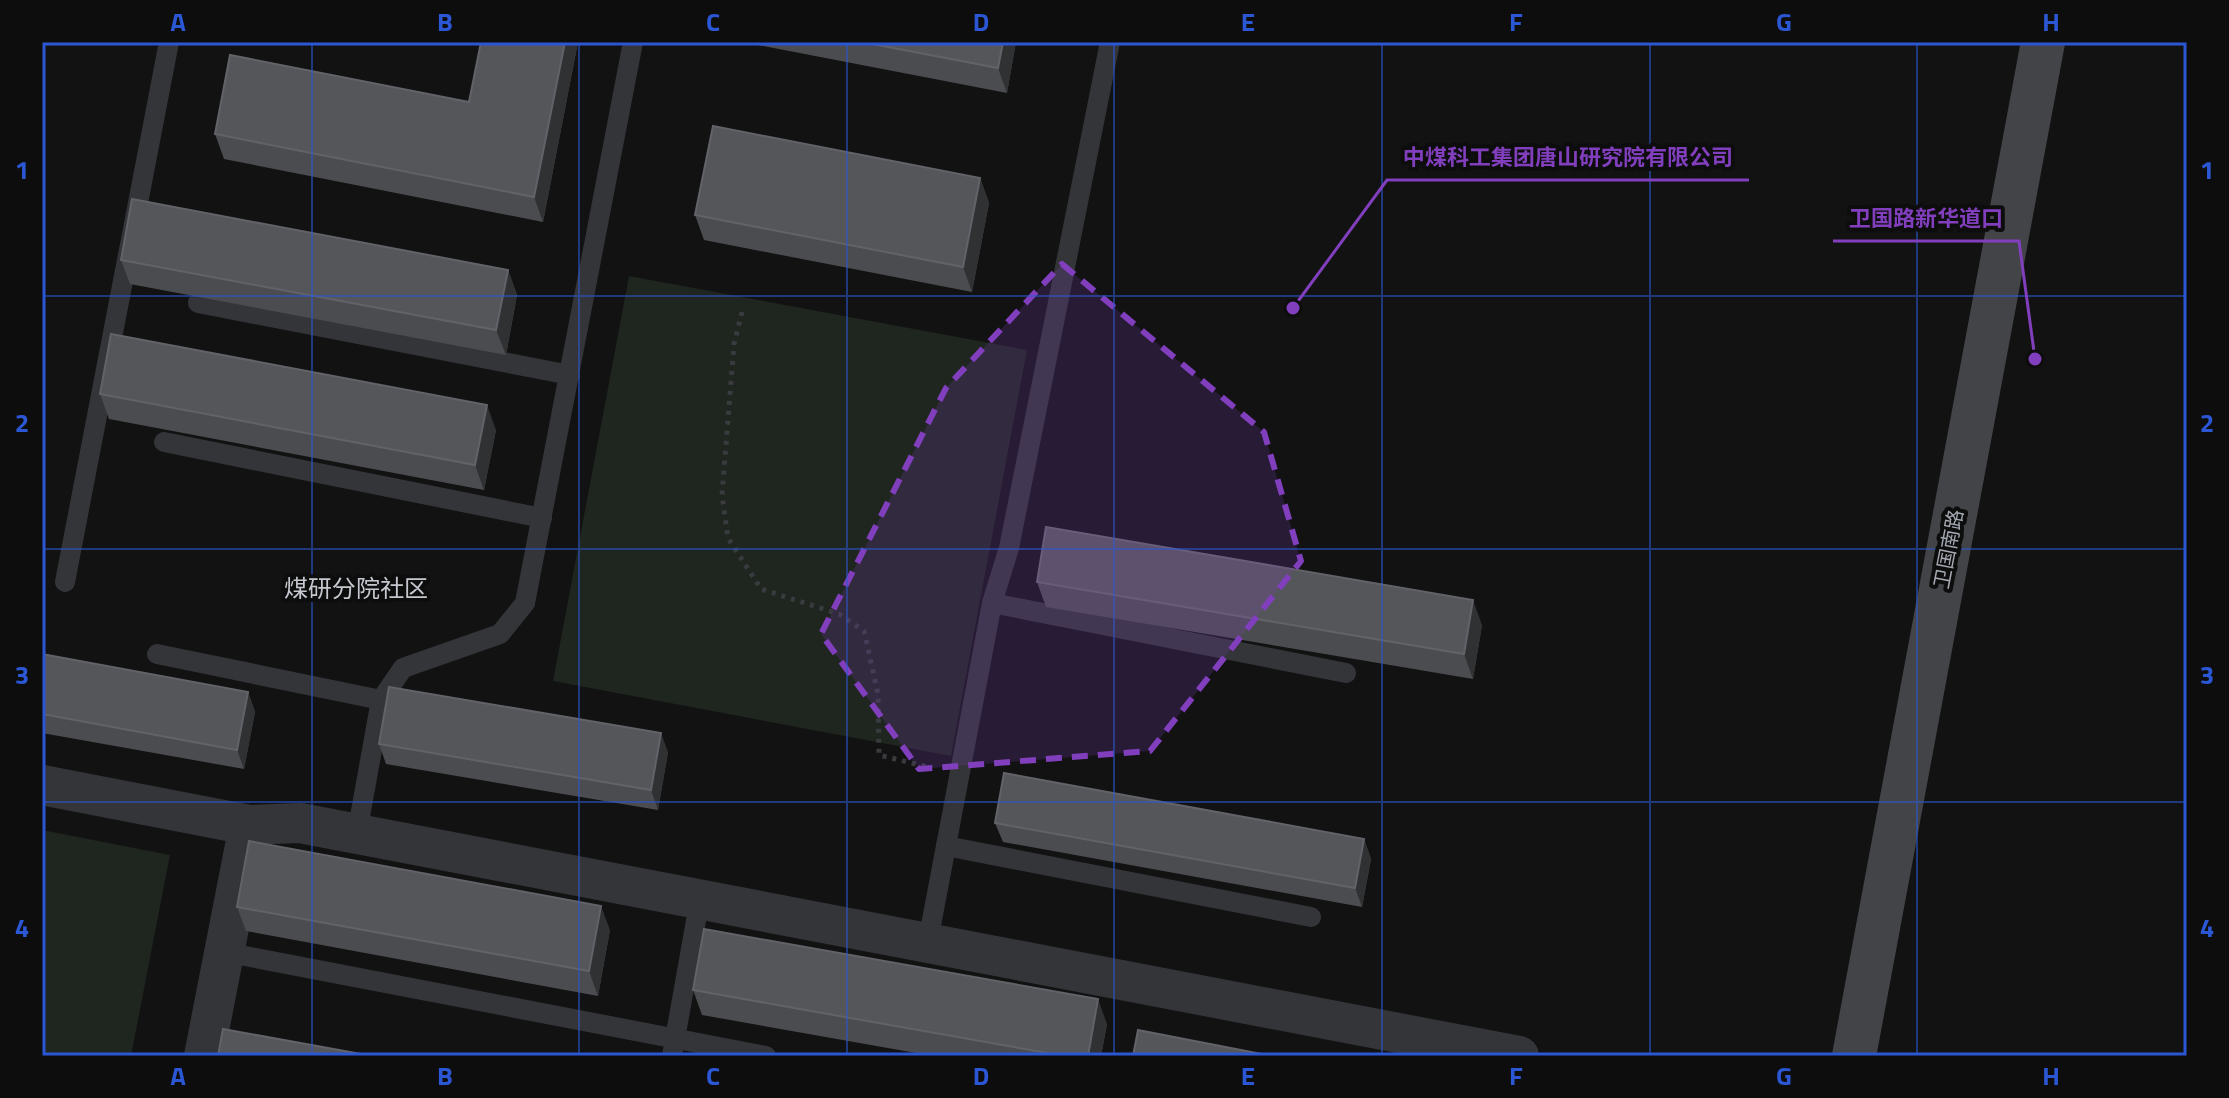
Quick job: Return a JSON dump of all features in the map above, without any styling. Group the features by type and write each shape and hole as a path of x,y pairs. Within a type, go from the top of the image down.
{"main road":[{"name":"卫国南路","path":"1854,1056 2043,42"}],"street":[{"path":"42,785 249,825 300,823 357,833 1519,1056"},
{"path":"204,1056 249,825"}],"lane":[{"path":"65,582 169,42"},
{"path":"357,833 381,700 403,668 500,634 525,603 633,42"},
{"path":"928,941 992,603 1009,548 1110,42"},
{"path":"198,303 570,375"},
{"path":"164,442 542,518"},
{"path":"992,603 1346,673"},
{"path":"157,654 381,700"},
{"path":"946,846 1311,917"},
{"path":"673,1047 700,898"},
{"path":"224,952 673,1047 766,1056"}],"path":[{"path":"742,312 734,344 722,495 728,538 761,589 839,614 864,631 878,694 879,755 960,775"}],"highlighted area":[{"path":"1062,264 1264,432 1301,561 1150,751 919,769 821,634 946,388"}],"shaded area":[{"path":"629,276 1027,350 951,756 553,681"},
{"path":"42,830 170,855 131,1056 42,1056"}],"building":[{"path":"481,42 565,42 534,197 215,134 230,55 469,102"},
{"path":"862,42 1003,42 998,68"},
{"path":"713,126 980,178 963,267 695,215"},
{"path":"132,199 508,270 496,330 121,260"},
{"path":"111,334 487,405 475,465 100,394"},
{"path":"1046,527 1473,600 1464,654 1037,582"},
{"path":"42,654 248,692 237,750 42,714"},
{"path":"389,687 661,733 651,790 379,744"},
{"path":"1004,773 1364,839 1355,888 995,823"},
{"path":"249,841 601,906 589,971 237,907"},
{"path":"704,929 1098,999 1088,1056 1064,1056 693,990"},
{"path":"223,1029 372,1056 218,1056"},
{"path":"1138,1030 1272,1056 1133,1056"}],"place":[{"name":"中煤科工集团唐山研究院有限公司","path":"1293,308"},
{"name":"卫国路新华道口","path":"2035,359"}],"district":[{"name":"煤研分院社区","path":"356,588"}]}
